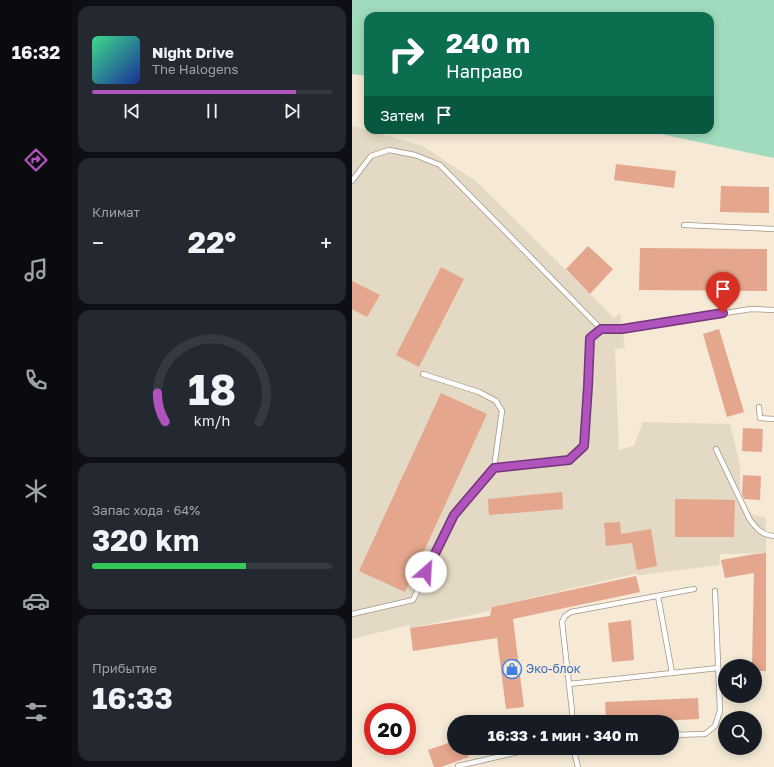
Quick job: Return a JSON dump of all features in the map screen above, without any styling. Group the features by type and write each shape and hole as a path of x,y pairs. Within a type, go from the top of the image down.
{"lane":[{"path":"352,181 371,156 389,150 415,155 440,165 601,329"},
{"path":"684,225 774,229"},
{"path":"494,468 569,460 584,446 590,338 601,329 622,329 751,309 774,310"},
{"path":"352,614 413,600 454,515 494,468 502,411 496,401 479,392 423,374"},
{"path":"760,407 760,418 774,419"},
{"path":"716,449 750,520 758,530 770,536 774,536"},
{"path":"572,715 562,622 565,616 571,612 694,589"},
{"path":"569,684 718,668 715,591"},
{"path":"658,596 672,673"},
{"path":"679,735 705,734 715,726 720,711 720,703"},
{"path":"458,766 506,755"},
{"path":"575,755 578,767"}],"shaded area":[{"path":"353,126 364,129 364,134 381,134 423,146 477,182 614,318 620,313 625,348 615,349 619,450 634,446 643,422 730,424 740,465 741,499 745,507 753,515 766,518 766,553 720,554 719,565 641,575 634,574 492,607 490,611 410,628 409,625 352,639"}],"green space":[{"path":"352,0 774,0 774,158 661,134 714,134 714,12 364,12 364,76 352,74"}],"building":[{"path":"616,164 676,171 674,188 614,180"},
{"path":"721,186 769,187 769,213 720,212"},
{"path":"588,246 613,269 590,294 566,269"},
{"path":"640,248 767,249 767,291 639,290"},
{"path":"441,267 464,279 419,367 396,355"},
{"path":"352,281 380,295 367,317 352,309"},
{"path":"719,329 744,412 727,417 703,334"},
{"path":"441,393 487,414 405,592 359,571"},
{"path":"743,428 763,429 762,452 742,451"},
{"path":"743,475 761,476 760,500 744,499 742,494"},
{"path":"562,492 563,509 489,515 488,499"},
{"path":"675,499 735,500 734,537 675,537"},
{"path":"620,522 621,534 651,529 657,566 637,570 632,543 606,546 604,523"},
{"path":"766,553 766,671 762,671 762,659 752,659 754,573 725,578 721,560"},
{"path":"636,576 640,592 513,619 524,707 506,709 497,638 413,651 410,628 490,616 492,607"},
{"path":"631,620 634,660 612,662 608,623"},
{"path":"698,698 699,719 679,720 679,715 606,715 605,702"},
{"path":"447,743 447,755 468,755 469,757 441,767 434,767 428,750"}],"place":[{"name":"Эко-блок","path":"512,669"}],"route":[{"path":"426,572 454,515 494,468 569,460 584,446 590,338 601,329 622,329 723,313"}]}
